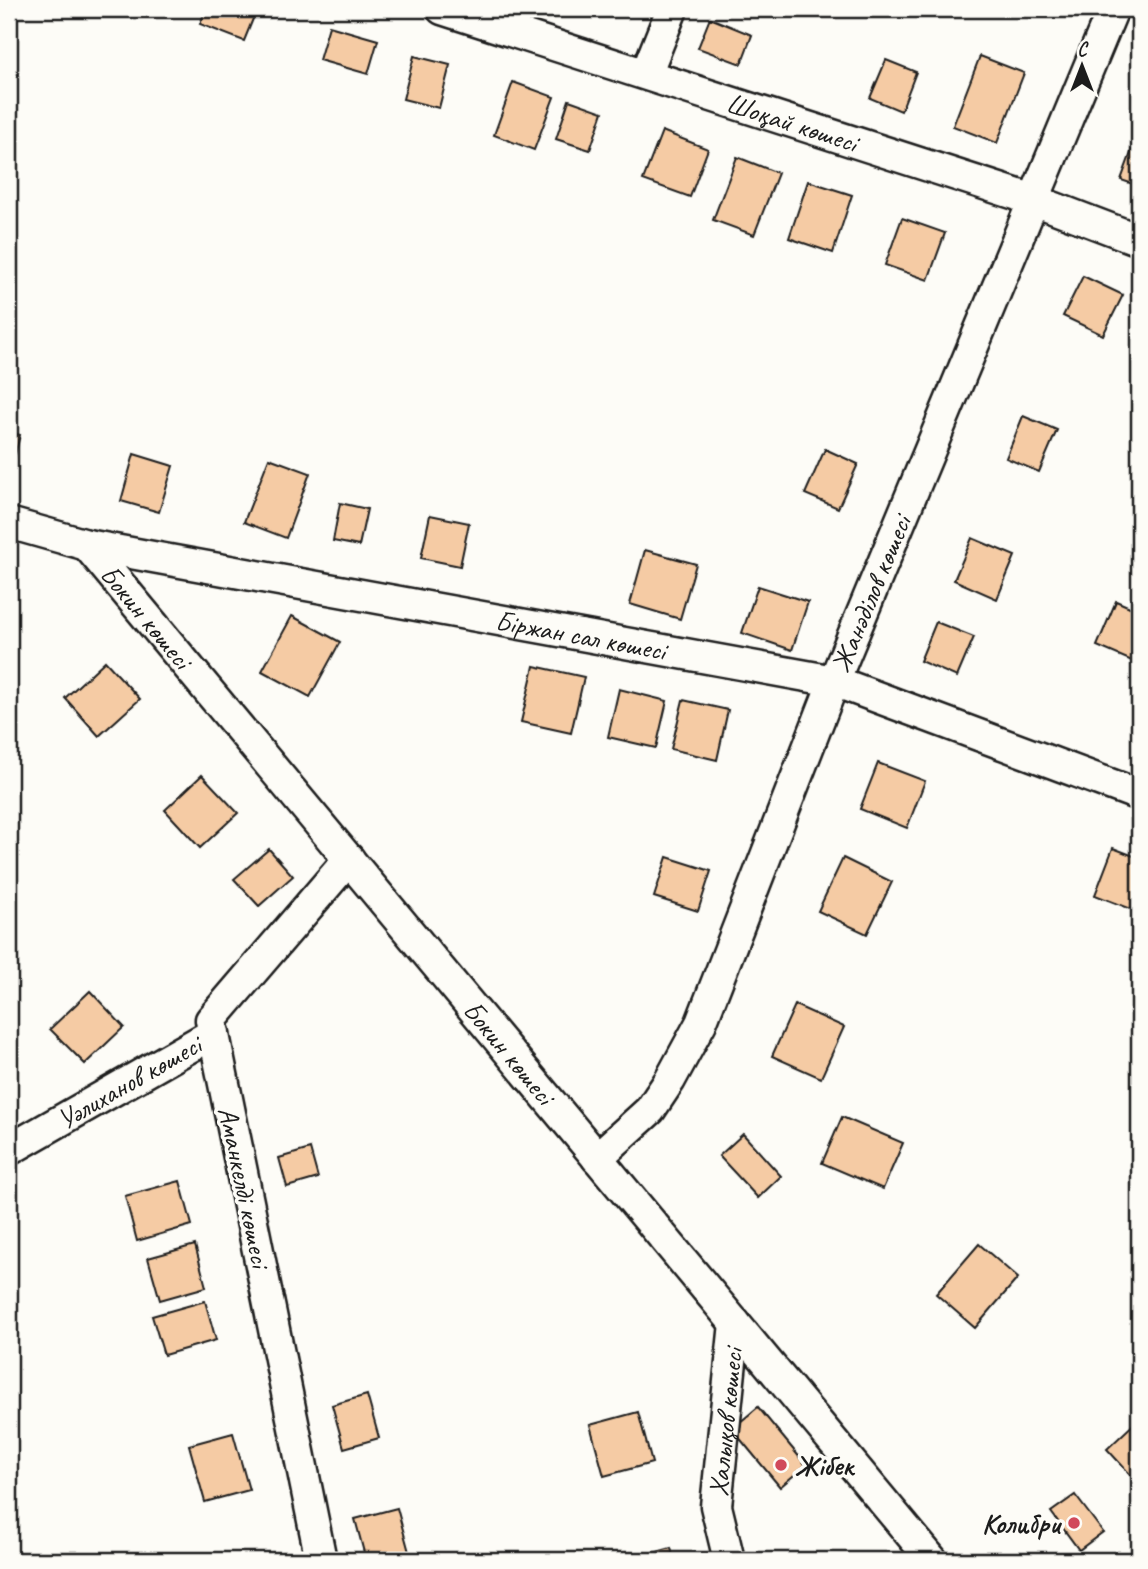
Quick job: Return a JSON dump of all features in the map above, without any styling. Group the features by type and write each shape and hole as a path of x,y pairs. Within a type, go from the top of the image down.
{"street":[{"name":"Шоқай көшесі","path":"442,9 1034,200 1139,240"},
{"path":"646,75 672,9"},
{"name":"Жанәділов көшесі","path":"597,1158 650,1110 701,1023 834,681 1113,9"},
{"name":"Біржан сал көшесі","path":"9,523 87,545 834,681 1137,788"},
{"name":"Бокин көшесі","path":"87,545 932,1560"},
{"path":"214,1033 211,1020 349,859"},
{"name":"Уәлиханов көшесі","path":"9,1150 214,1033"},
{"name":"Аманкелді көшесі","path":"214,1033 321,1560"},
{"name":"Халықов көшесі","path":"729,1560 716,1506 735,1323"}],"building":[{"path":"206,9 257,9 244,41 200,24"},
{"path":"710,18 752,35 741,64 698,48"},
{"path":"329,26 378,40 368,74 319,60"},
{"path":"414,56 450,65 439,108 403,99"},
{"path":"980,56 1024,73 997,143 953,126"},
{"path":"886,60 916,72 901,111 870,98"},
{"path":"513,82 554,97 534,150 494,135"},
{"path":"569,100 603,112 590,150 556,139"},
{"path":"662,131 708,149 690,197 643,180"},
{"path":"1132,150 1139,153 1139,186 1121,180"},
{"path":"737,157 778,173 754,235 713,220"},
{"path":"808,181 852,195 833,253 789,238"},
{"path":"902,218 945,233 928,280 885,265"},
{"path":"1083,276 1123,295 1103,335 1063,316"},
{"path":"1023,416 1057,430 1039,472 1006,458"},
{"path":"9,432 20,435 9,479"},
{"path":"825,449 858,464 838,508 805,494"},
{"path":"134,454 173,466 159,512 121,501"},
{"path":"269,458 310,473 286,538 244,522"},
{"path":"340,503 367,509 359,546 333,541"},
{"path":"430,515 469,523 460,566 421,558"},
{"path":"972,538 1015,556 997,599 954,580"},
{"path":"645,550 696,564 680,619 630,604"},
{"path":"758,586 808,602 792,650 742,633"},
{"path":"1116,601 1139,611 1139,664 1097,646"},
{"path":"292,616 340,642 310,697 262,671"},
{"path":"936,622 974,637 957,677 920,661"},
{"path":"105,661 140,699 99,736 65,698"},
{"path":"534,666 584,677 571,733 521,722"},
{"path":"619,689 667,701 656,748 608,737"},
{"path":"683,700 728,710 717,760 671,749"},
{"path":"878,763 925,781 907,828 860,809"},
{"path":"202,775 238,813 200,848 165,810"},
{"path":"1113,848 1139,858 1139,912 1095,895"},
{"path":"269,849 293,876 259,906 234,879"},
{"path":"667,857 711,871 698,911 654,897"},
{"path":"843,858 892,882 867,934 818,911"},
{"path":"90,991 124,1027 85,1064 50,1029"},
{"path":"795,1005 844,1027 821,1078 772,1056"},
{"path":"842,1117 903,1143 883,1189 822,1163"},
{"path":"743,1134 781,1176 758,1198 719,1156"},
{"path":"310,1149 318,1178 287,1187 279,1158"},
{"path":"180,1181 192,1225 137,1241 125,1196"},
{"path":"979,1244 1018,1278 975,1328 936,1294"},
{"path":"195,1245 206,1287 160,1300 148,1258"},
{"path":"205,1301 216,1340 164,1355 152,1316"},
{"path":"367,1395 379,1438 344,1448 332,1405"},
{"path":"758,1407 806,1465 780,1487 732,1429"},
{"path":"638,1412 652,1463 604,1476 590,1425"},
{"path":"1139,1419 1139,1484 1107,1449"},
{"path":"233,1433 249,1490 205,1502 189,1445"},
{"path":"1075,1495 1103,1532 1079,1550 1051,1512"},
{"path":"397,1508 409,1552 381,1560 366,1560 355,1519"},
{"path":"671,1548 674,1560 639,1560 639,1557"}],"place":[{"name":"Жібек","path":"781,1465"},
{"name":"Колибри","path":"1074,1523"}]}
